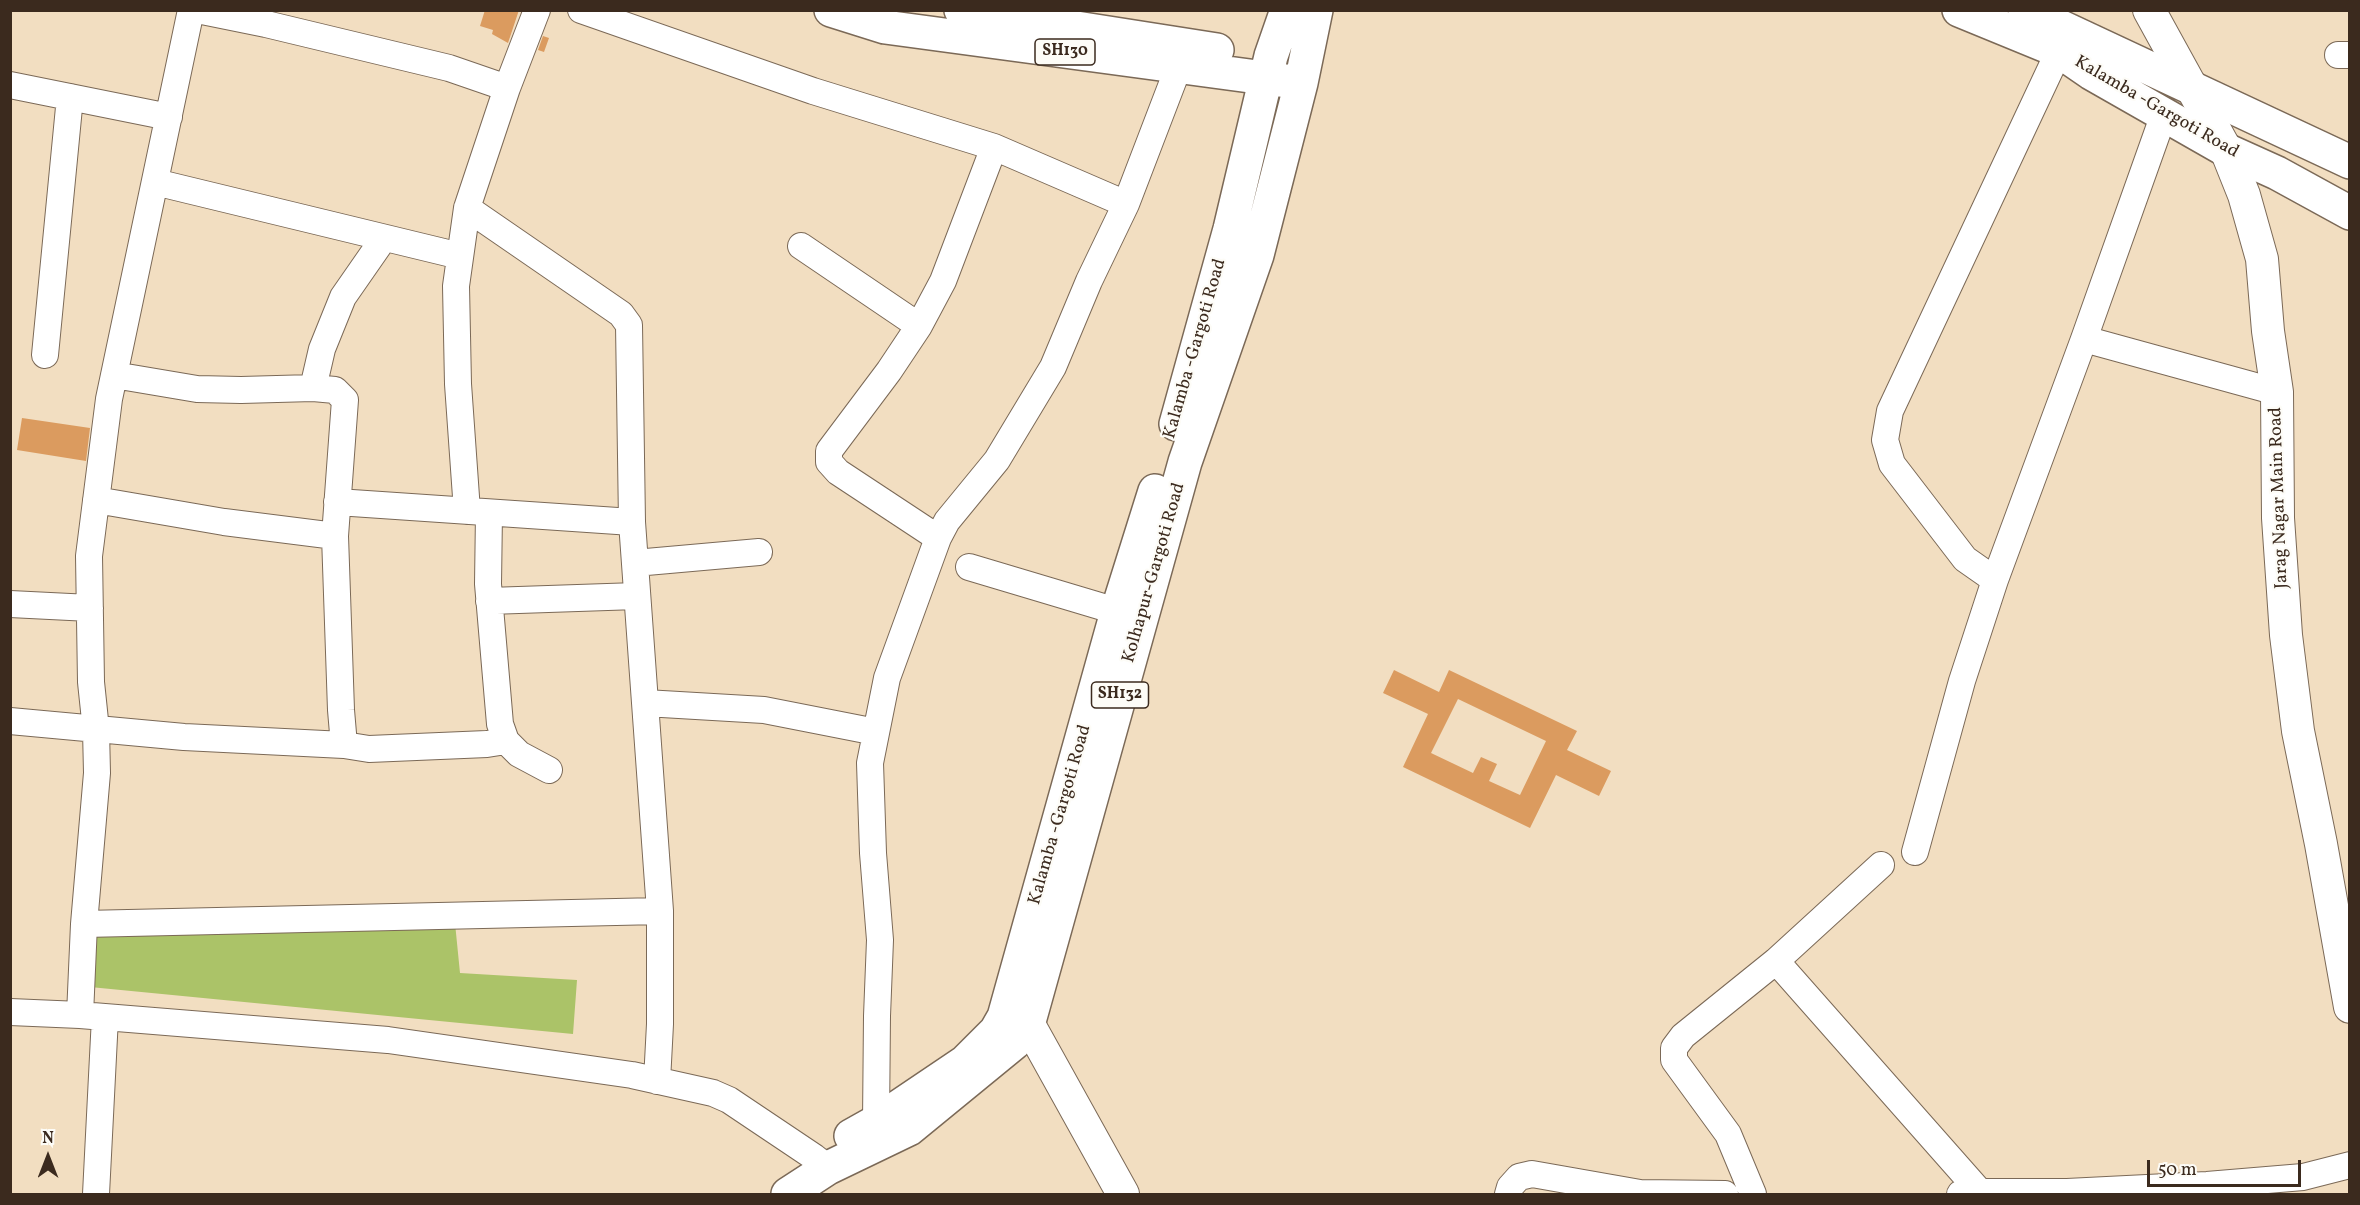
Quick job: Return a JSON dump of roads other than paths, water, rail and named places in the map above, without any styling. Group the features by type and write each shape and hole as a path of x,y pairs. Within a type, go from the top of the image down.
{"main road":[{"name":"SH130","path":"831,10 885,27 1182,57 1303,72"},
{"name":"SH130","path":"961,10 1140,37 1182,57"},
{"name":"Kalamba -Gargoti Road","path":"762,1194 821,1162 978,1050 996,1031 1004,1017 1130,615 1230,229 1268,67 1287,10"},
{"name":"Kolhapur-Gargoti Road","path":"788,1194 821,1162 909,1129 925,1118 1014,1043 1028,1025 1130,615 1257,255 1303,72 1316,10"},
{"name":"Kalamba -Gargoti Road","path":"1959,10 2059,51 2091,73 2226,150 2277,173 2349,213"},
{"path":"2025,10 2349,162"}],"street":[{"path":"96,1194 93,1016 84,924 98,773 91,682 89,556 114,375 191,10"},
{"path":"196,10 266,24 449,68 507,88"},
{"path":"537,10 507,88 466,208 456,286 458,384 489,601 500,724 506,741 519,754 549,770"},
{"path":"581,10 813,90 994,147 1126,204"},
{"name":"Jarag Nagar Main Road","path":"2149,10 2188,85 2226,150 2244,195 2262,259 2268,331 2277,392 2278,518 2286,635 2298,731 2321,844 2349,1007"},
{"path":"1995,580 1965,559 1892,464 1885,440 1890,411 2059,51"},
{"path":"876,1122 880,940 873,853 870,763 887,678 938,538 947,521 997,460 1053,367 1089,281 1126,204 1182,57"},
{"path":"10,85 169,117"},
{"path":"45,355 70,97"},
{"path":"1915,852 1962,681 1995,580 2085,339 2164,114"},
{"path":"938,538 838,472 829,462 829,451 889,371 919,326 943,281 994,147"},
{"path":"155,182 460,256"},
{"path":"466,208 621,314 629,325 632,522 660,911 660,1024 657,1081"},
{"path":"313,388 321,348 343,297 384,238"},
{"path":"801,246 919,326"},
{"path":"2085,339 2277,392"},
{"path":"114,375 196,389 313,388 335,390 345,400 335,536 340,710 344,745"},
{"path":"96,500 224,522 335,536"},
{"path":"337,502 632,522"},
{"path":"635,563 759,552"},
{"path":"969,567 1130,615"},
{"path":"489,601 637,596"},
{"path":"10,604 90,608"},
{"path":"645,703 764,710 876,732"},
{"path":"10,721 96,730 344,745 369,749 487,744 506,741"},
{"path":"1754,1194 1728,1134 1674,1060 1674,1048 1683,1036 1776,962 1881,865"},
{"path":"84,924 660,911"},
{"path":"1776,962 1970,1193 2067,1192 2207,1185 2303,1177 2349,1165"},
{"path":"1011,992 1123,1194"},
{"path":"10,1012 93,1016 388,1040 657,1081 713,1093 729,1100 821,1162"},
{"path":"1508,1194 1519,1177 1532,1174 1640,1194 1725,1194"}]}
